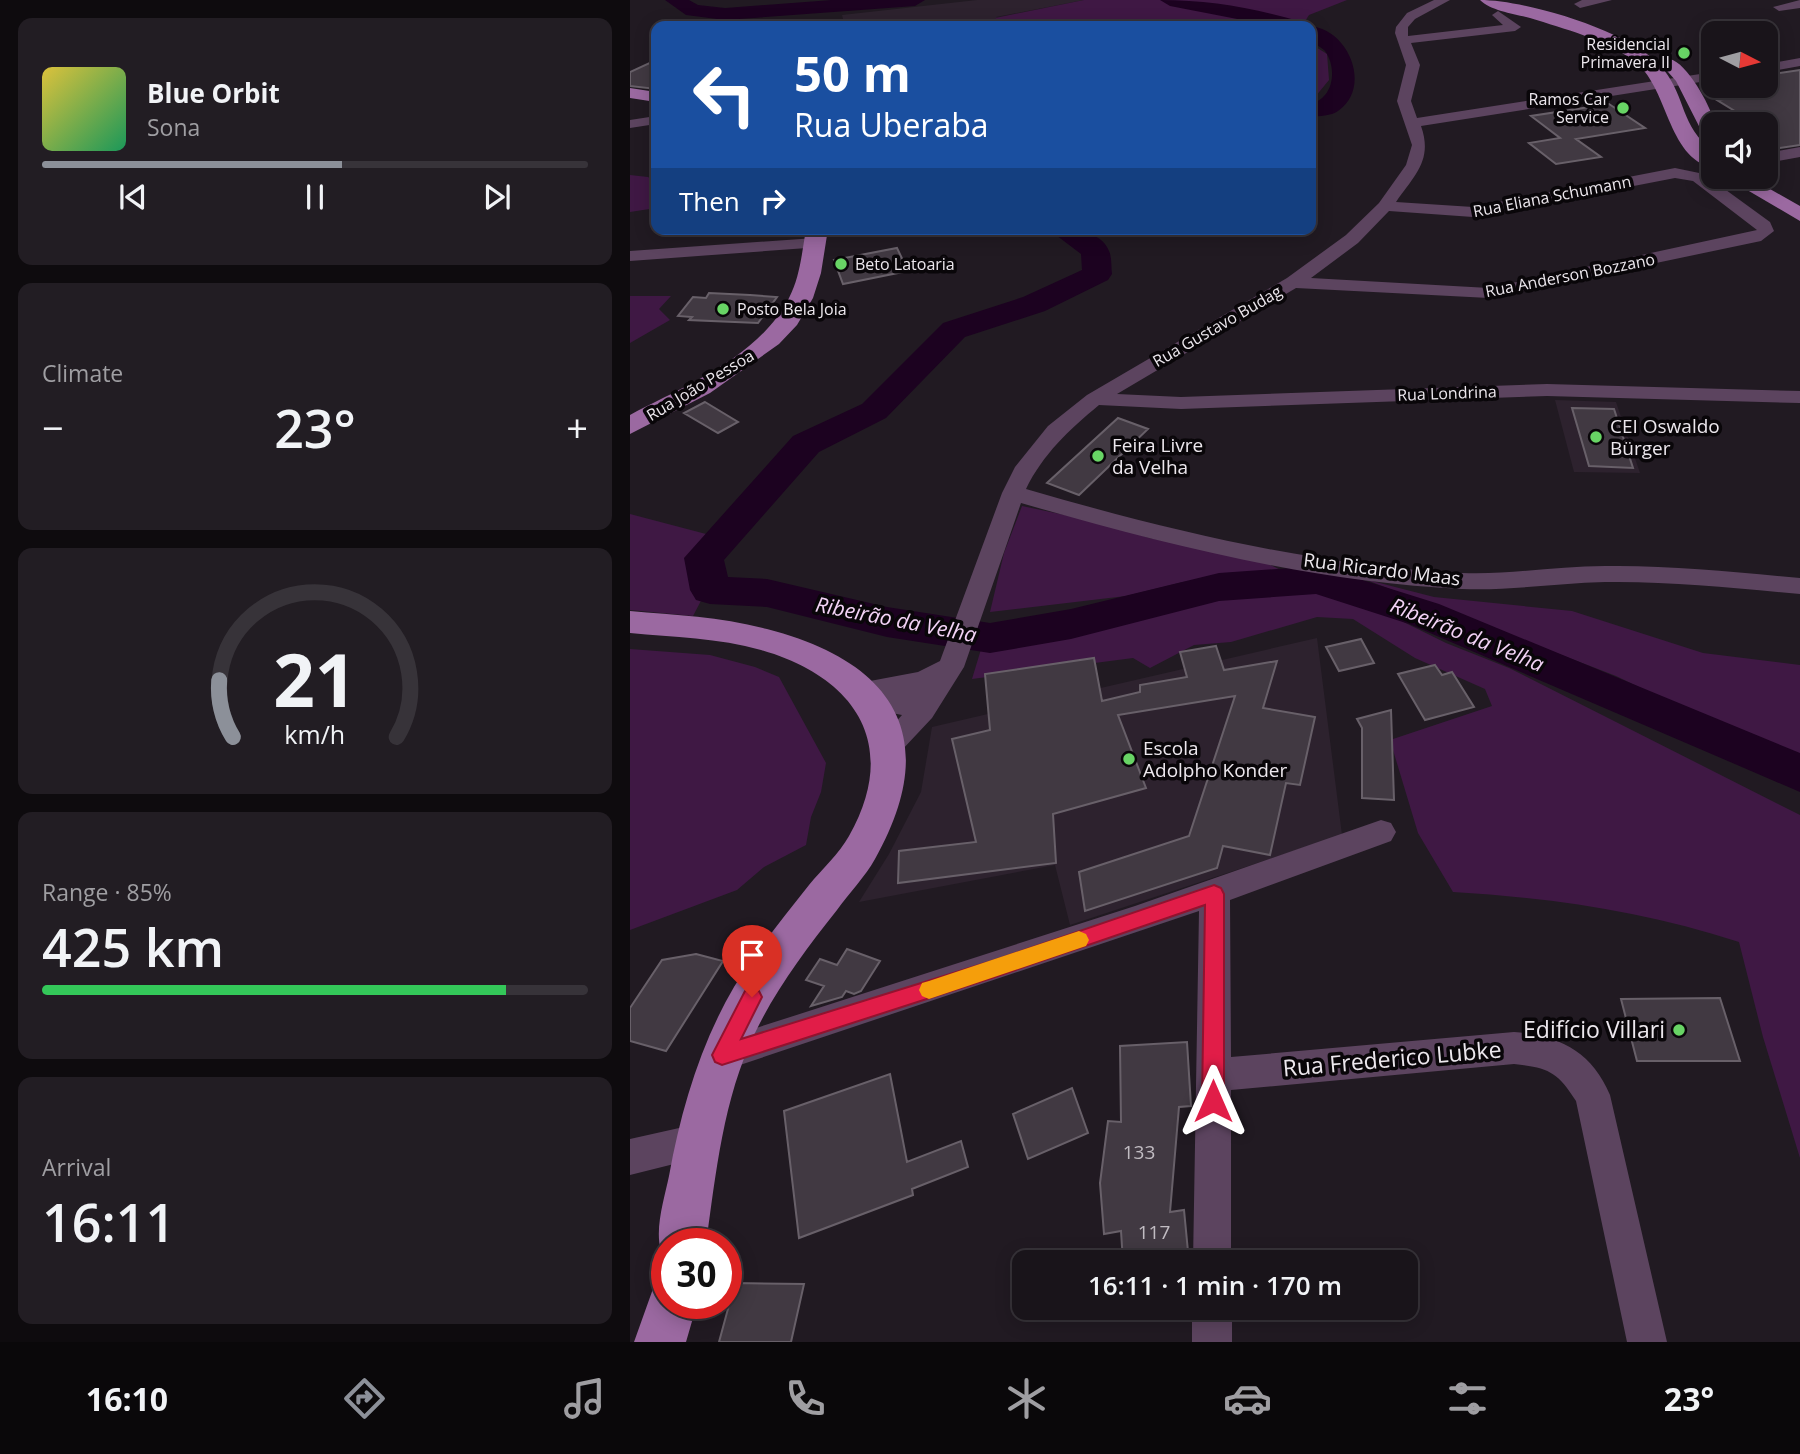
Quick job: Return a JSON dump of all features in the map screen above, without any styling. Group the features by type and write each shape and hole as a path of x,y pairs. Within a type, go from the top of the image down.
{"main road":[{"path":"1517,0 1603,29 1645,47 1666,60 1686,80 1701,117"},
{"path":"1492,5 1625,49 1653,69 1664,84 1686,136 1701,150"},
{"path":"630,93 651,96"},
{"path":"1758,189 1798,210"},
{"path":"1778,189 1798,210"},
{"name":"Rua João Pessoa","path":"630,426 705,384 767,342 800,300 809,278 816,236"},
{"path":"630,622 705,629 768,641 816,659 883,713 886,794 862,850 764,977 722,1055 697,1142 684,1228"},
{"path":"660,1342 667,1319"}],"street":[{"path":"1440,0 1406,21 1401,33 1405,40 1515,27 1492,5"},
{"path":"1580,4 1606,0"},
{"path":"1779,7 1800,5"},
{"name":"Rua Gustavo Budag","path":"883,713 922,711 977,603 1013,493 1023,472 1055,430 1094,399 1293,282 1352,239 1385,205 1417,158 1420,145 1404,101 1413,65 1405,40"},
{"path":"1778,66 1800,62"},
{"path":"1413,123 1701,78"},
{"path":"630,124 651,121"},
{"path":"1778,156 1800,152"},
{"name":"Rua Eliana Schumann","path":"1385,205 1473,212 1675,173 1698,177 1764,226 1766,231 1761,236"},
{"path":"630,256 816,236"},
{"name":"Rua Anderson Bozzano","path":"1293,282 1489,293 1761,236"},
{"name":"Rua Londrina","path":"1094,399 1181,403 1548,390 1800,397"},
{"name":"Rua Ricardo Maas","path":"1013,493 1162,532 1332,566 1448,581 1604,573 1800,586"},
{"path":"883,713 943,672"},
{"path":"883,713 943,672"},
{"path":"722,1055 995,968 1214,894 1381,832"},
{"path":"1212,1250 1214,894"},
{"name":"Rua Frederico Lubke","path":"1213,1075 1514,1048 1549,1051 1574,1066 1592,1095 1647,1342"},
{"path":"630,1157 697,1142"}],"shaded area":[{"path":"977,0 1084,0 996,17 1001,21 820,21 843,19 842,15"},
{"path":"1084,0 1347,0 1309,15 1305,21 1000,21 995,18"},
{"path":"1316,47 1327,54 1329,80 1316,96"},
{"path":"630,175 648,177 651,179 651,209 630,212"},
{"path":"630,296 671,296 659,309 670,320 630,343"},
{"name":"CEI Oswaldo Bürger","path":"1555,400 1616,402 1640,473 1574,472"},
{"path":"1022,506 1108,524 1149,538 1258,559 1289,574 1183,582 1126,596 990,612 1004,553"},
{"path":"630,514 706,534 690,568 695,587 704,595 693,616 630,610"},
{"path":"1364,579 1434,597 1572,611 1703,653 1800,665 1800,756 1726,729 1616,676"},
{"path":"1311,586 1369,605 1446,643 1509,668 1800,815 1800,1158 1763,1037 1739,942 1633,914 1562,902 1453,892 1418,833 1390,740 1492,706 1485,689 1415,658 1353,619 1317,617 1231,642 1194,645 1150,668 1133,658 972,679 982,646 1106,624 1203,601"},
{"name":"Escola Adolpho Konder","path":"1317,638 1342,835 1070,925 1055,865 859,902 889,854 921,792 932,727"},
{"path":"630,649 710,655 755,667 779,677 826,763 806,845 764,867 737,890 630,930"}],"building":[{"path":"651,62 651,88 630,86 630,72"},
{"path":"1800,70 1800,145 1778,148 1778,112 1736,112 1717,100 1778,98 1778,73"},
{"path":"1609,104 1645,128 1576,139 1601,157 1556,164 1529,143 1560,138 1531,116"},
{"path":"897,248 908,271 843,284 834,260"},
{"path":"709,293 777,297 758,323 689,320 692,317 678,316 693,297 706,298"},
{"path":"705,402 738,422 718,433 684,413"},
{"path":"1572,408 1614,409 1633,468 1589,466"},
{"name":"Feira Livre da Velha","path":"1118,418 1148,429 1079,495 1047,483"},
{"path":"1361,639 1374,663 1339,671 1326,647"},
{"path":"1216,646 1224,670 1277,661 1263,708 1315,717 1300,785 1286,783 1270,855 1223,846 1217,868 1085,911 1079,872 1189,836 1235,696 1118,715 1146,788 1053,814 1056,863 898,883 899,851 976,842 952,739 990,730 985,674 1094,658 1102,701 1140,692 1140,685 1187,677 1180,652"},
{"path":"1435,665 1442,675 1452,672 1474,707 1425,720 1398,674"},
{"path":"1391,710 1394,800 1362,798 1362,728 1357,719"},
{"path":"847,949 880,961 861,991 854,994 846,991 842,997 811,1006 824,986 806,980 820,959 837,965"},
{"path":"696,954 723,961 666,1051 630,1041 630,1008 662,960"},
{"name":"Edifício Villari","path":"1720,998 1740,1061 1637,1061 1621,999"},
{"path":"1187,1042 1191,1106 1179,1107 1170,1212 1184,1210 1188,1250 1122,1250 1121,1231 1104,1234 1100,1183 1108,1121 1121,1122 1120,1046"},
{"path":"890,1074 907,1162 961,1141 968,1167 912,1189 913,1195 799,1238 784,1111"},
{"path":"1072,1088 1088,1133 1028,1159 1013,1114"},
{"path":"742,1283 804,1284 791,1342 719,1342 725,1319 742,1319"}],"waterway":[{"name":"Ribeirão da Velha","path":"675,0 693,11 725,14 915,0"},
{"name":"Ribeirão da Velha","path":"1170,0 1253,14 1278,21"},
{"name":"Ribeirão da Velha","path":"1316,35 1335,48 1344,75 1340,95 1328,107 1316,109"},
{"name":"Ribeirão da Velha","path":"1071,235 1095,251 1097,274 1034,304 954,330 874,411 806,444 704,558 710,590 767,593 887,622 990,638 1071,624 1219,587 1318,580 1424,614 1800,773"}],"slow traffic":[{"path":"929,990 1079,940"}],"place":[{"name":"Residencial Primavera II","path":"1684,53"},
{"name":"Ramos Car Service","path":"1623,108"},
{"name":"Beto Latoaria","path":"841,264"},
{"name":"Posto Bela Joia","path":"723,309"},
{"name":"CEI Oswaldo Bürger","path":"1596,437"},
{"name":"Feira Livre da Velha","path":"1098,456"},
{"name":"Escola Adolpho Konder","path":"1129,759"},
{"name":"Edifício Villari","path":"1679,1030"}],"route":[{"path":"752,997 722,1055 904,998 1214,894 1213,1101"}]}
